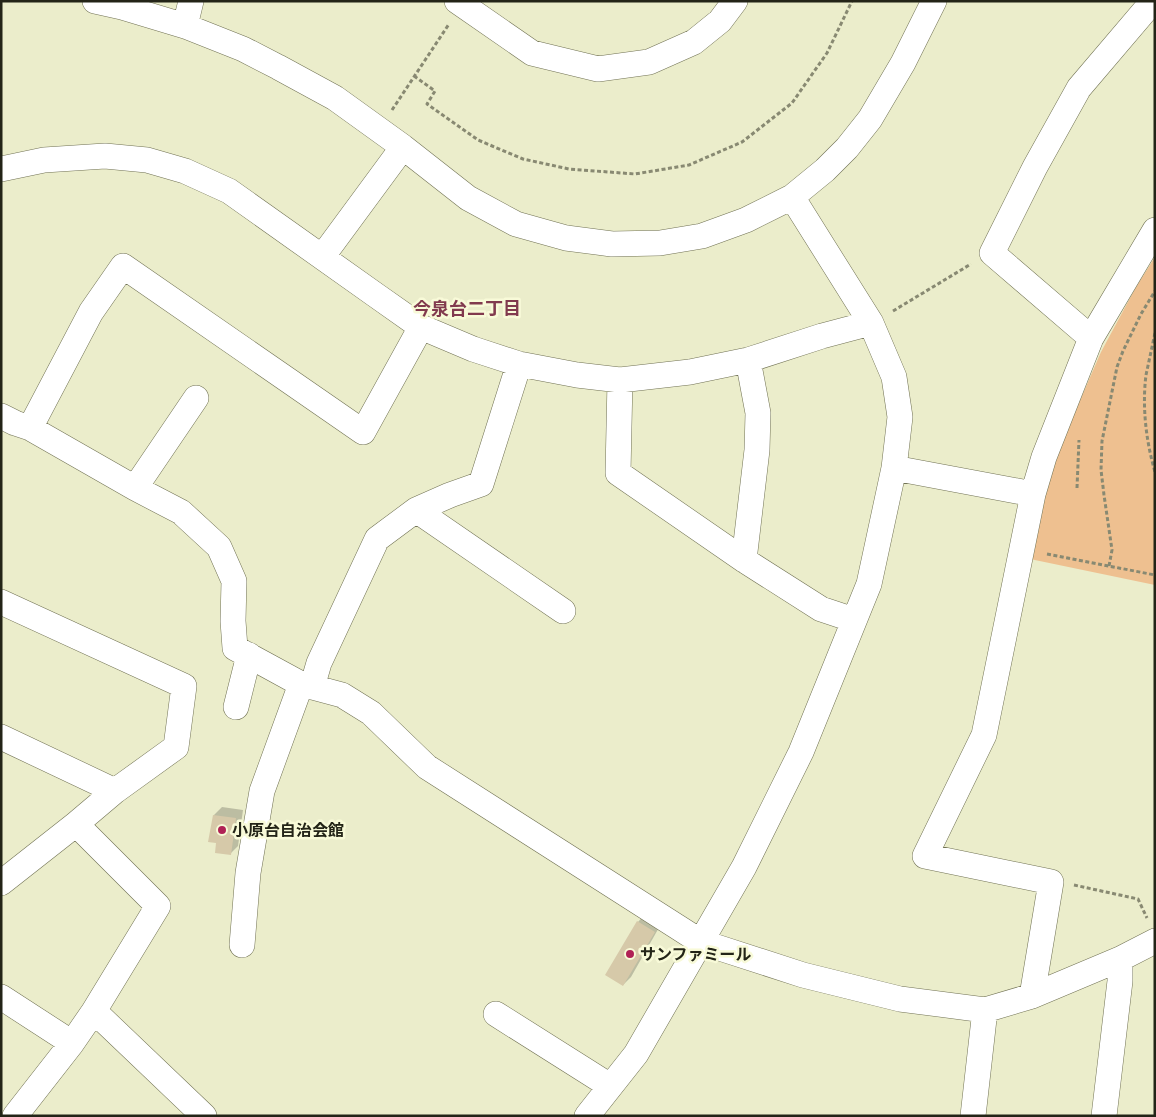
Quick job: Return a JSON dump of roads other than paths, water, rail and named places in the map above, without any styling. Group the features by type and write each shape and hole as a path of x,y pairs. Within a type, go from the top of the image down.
{"street":[{"path":"95,1 185,26 278,66 335,98 403,147 468,198 516,224 566,238 612,244 660,243 702,236 746,220 792,197 825,170 847,148 870,119 903,63 934,1"},
{"path":"185,26 191,1"},
{"path":"472,6 532,53 598,69 649,62 694,42 720,21 736,1"},
{"path":"1091,338 992,253 1035,167 1079,88 1153,1"},
{"path":"322,257 403,147"},
{"path":"1,169 44,160 105,156 147,160 184,171 229,191 421,327 473,349 519,364 577,375 620,380 690,372 748,360 822,336 871,323"},
{"path":"587,1116 636,1054 744,867 801,752 870,584 894,468 900,417 894,377 871,323 792,197"},
{"path":"1032,996 1051,882 925,856 984,735 1033,494 1044,456 1091,338 1155,230"},
{"path":"30,428 91,312 122,266 363,432 421,327"},
{"path":"744,560 757,450 758,413 748,360"},
{"path":"242,945 248,873 262,791 306,685 319,662 377,540 416,510 481,484 519,364"},
{"path":"620,380 618,473 744,560 821,608 854,620"},
{"path":"135,488 196,398"},
{"path":"1,416 30,428 181,512 220,546 234,581 233,621 235,648 306,685 342,695 371,713 427,767 701,942 804,975 900,999 985,1010 1032,996 1120,959 1155,941"},
{"path":"894,468 1033,494"},
{"path":"416,510 563,611"},
{"path":"1,602 184,686 176,748 116,791 1,883"},
{"path":"236,707 248,655"},
{"path":"1,737 116,791"},
{"path":"15,1116 72,1043 94,1011 158,906 76,824"},
{"path":"1104,1116 1120,981 1120,959"},
{"path":"1,997 72,1043"},
{"path":"973,1116 985,1010"},
{"path":"94,1011 204,1116"},
{"path":"496,1014 610,1086"}],"place":[{"name":"小原台自治会館","path":"222,830"},
{"name":"サンファミール","path":"630,954"}],"district":[{"name":"今泉台二丁目","path":"467,309"}]}
